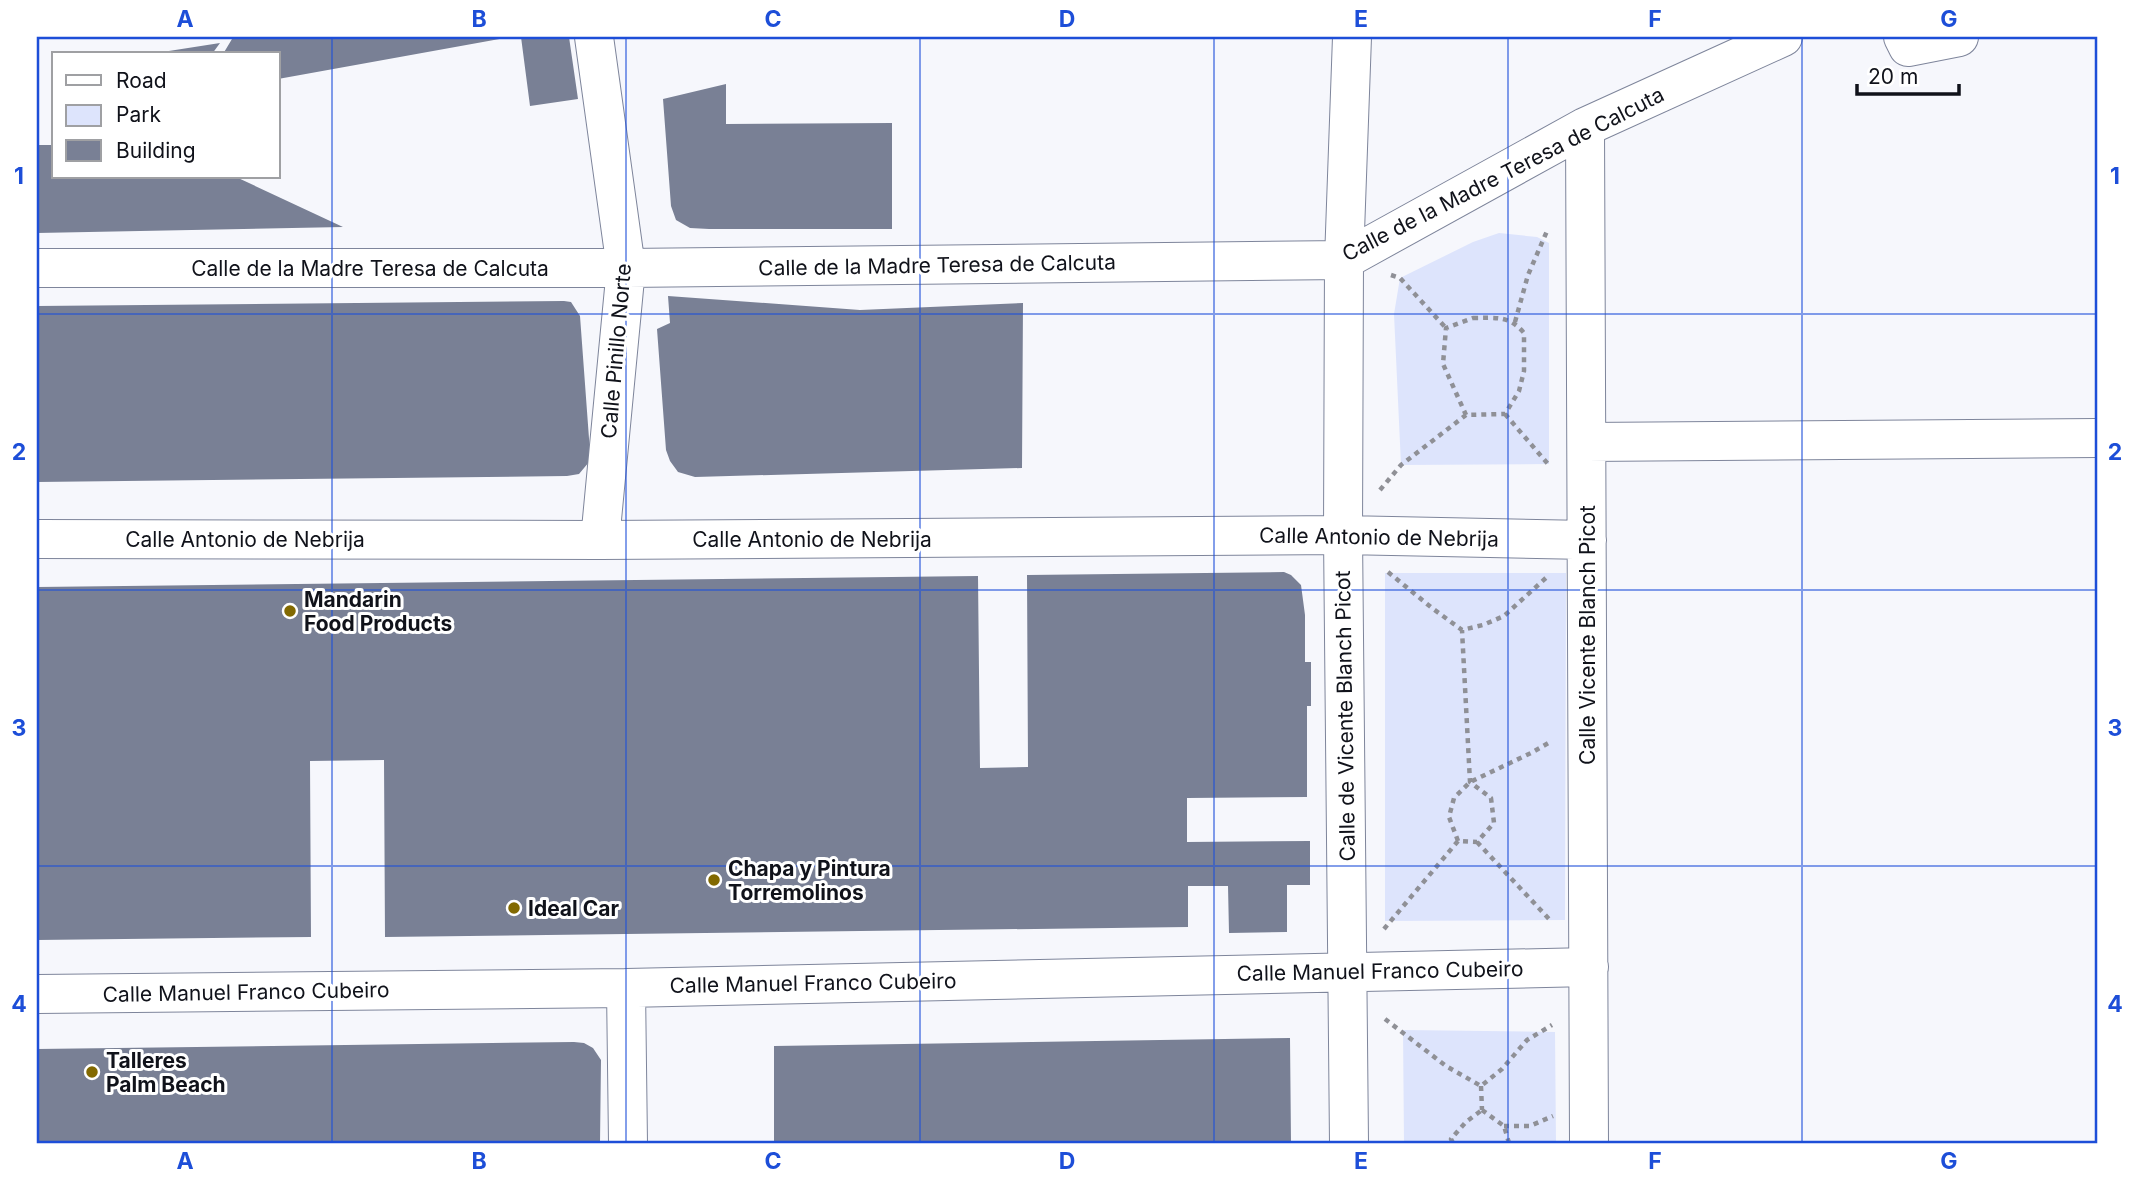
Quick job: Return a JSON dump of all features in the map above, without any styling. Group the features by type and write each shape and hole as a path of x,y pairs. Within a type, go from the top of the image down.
{"street":[{"name":"Calle Pinillo Norte","path":"594,37 626,268 600,540"},
{"name":"Calle de Vicente Blanch Picot","path":"1349,1143 1343,535 1344,260 1352,37"},
{"name":"Calle de la Madre Teresa de Calcuta","path":"37,268 626,268 1344,260 1585,127 1783,37"},
{"path":"1903,37 1908,47 1959,37"},
{"name":"Calle Vicente Blanch Picot","path":"1585,127 1589,1143"},
{"path":"1587,442 2097,438"},
{"name":"Calle Antonio de Nebrija","path":"37,539 600,540 1343,535 1587,540"},
{"name":"Calle Manuel Franco Cubeiro","path":"37,994 1348,981 1588,984"},
{"path":"626,988 628,1143"}],"path":[{"path":"1344,260 1400,278 1447,328 1443,364 1466,415"},
{"path":"1447,328 1473,318 1499,318 1516,323 1524,333 1524,371 1519,391 1505,414 1466,415 1401,465 1343,535 1462,630 1504,616 1587,540"},
{"path":"1462,630 1470,782 1491,798 1494,823 1477,842"},
{"path":"1458,841 1449,817 1454,798 1470,782 1531,753 1587,720"},
{"path":"1458,841 1348,981 1446,1066 1481,1086"},
{"path":"1458,841 1477,842 1551,920"},
{"path":"1481,1086 1503,1069 1527,1040 1588,984"},
{"path":"1481,1086 1482,1110"},
{"path":"1503,1126 1530,1126 1589,1104"},
{"path":"1482,1110 1503,1126 1509,1143"},
{"path":"1453,1143 1451,1139 1466,1122 1482,1110"}],"green space":[{"path":"1499,233 1537,237 1549,243 1549,464 1401,465 1394,314 1400,278 1473,242"},
{"path":"1385,573 1566,573 1565,920 1385,921"},
{"path":"1403,1030 1555,1032 1556,1143 1404,1143"}],"building":[{"path":"505,37 280,79 280,52 224,52 232,39"},
{"path":"521,37 569,37 578,99 530,106"},
{"path":"220,43 213,52 162,52"},
{"path":"726,84 726,124 892,123 892,229 709,229 690,228 676,220 671,206 663,99"},
{"path":"37,145 52,145 52,178 238,178 343,227 37,233"},
{"path":"668,296 860,310 1023,303 1022,468 695,477 678,472 666,450 657,329 670,323"},
{"path":"571,302 580,316 590,452 589,462 579,474 37,482 37,306"},
{"path":"1284,572 1301,585 1305,615 1305,662 1311,662 1311,706 1307,706 1307,797 1187,798 1187,842 1310,841 1310,885 1287,885 1287,932 1229,933 1228,886 1188,886 1188,927 385,937 384,760 310,761 311,937 37,940 37,587 978,576 980,768 1028,767 1027,575"},
{"path":"1290,1038 1291,1143 774,1143 774,1046"},
{"path":"574,1042 593,1048 601,1060 600,1143 37,1143 37,1049"}],"place":[{"name":"Mandarin Food Products","path":"290,611"},
{"name":"Chapa y Pintura Torremolinos","path":"714,880"},
{"name":"Ideal Car","path":"514,908"},
{"name":"Talleres Palm Beach","path":"92,1072"}]}
